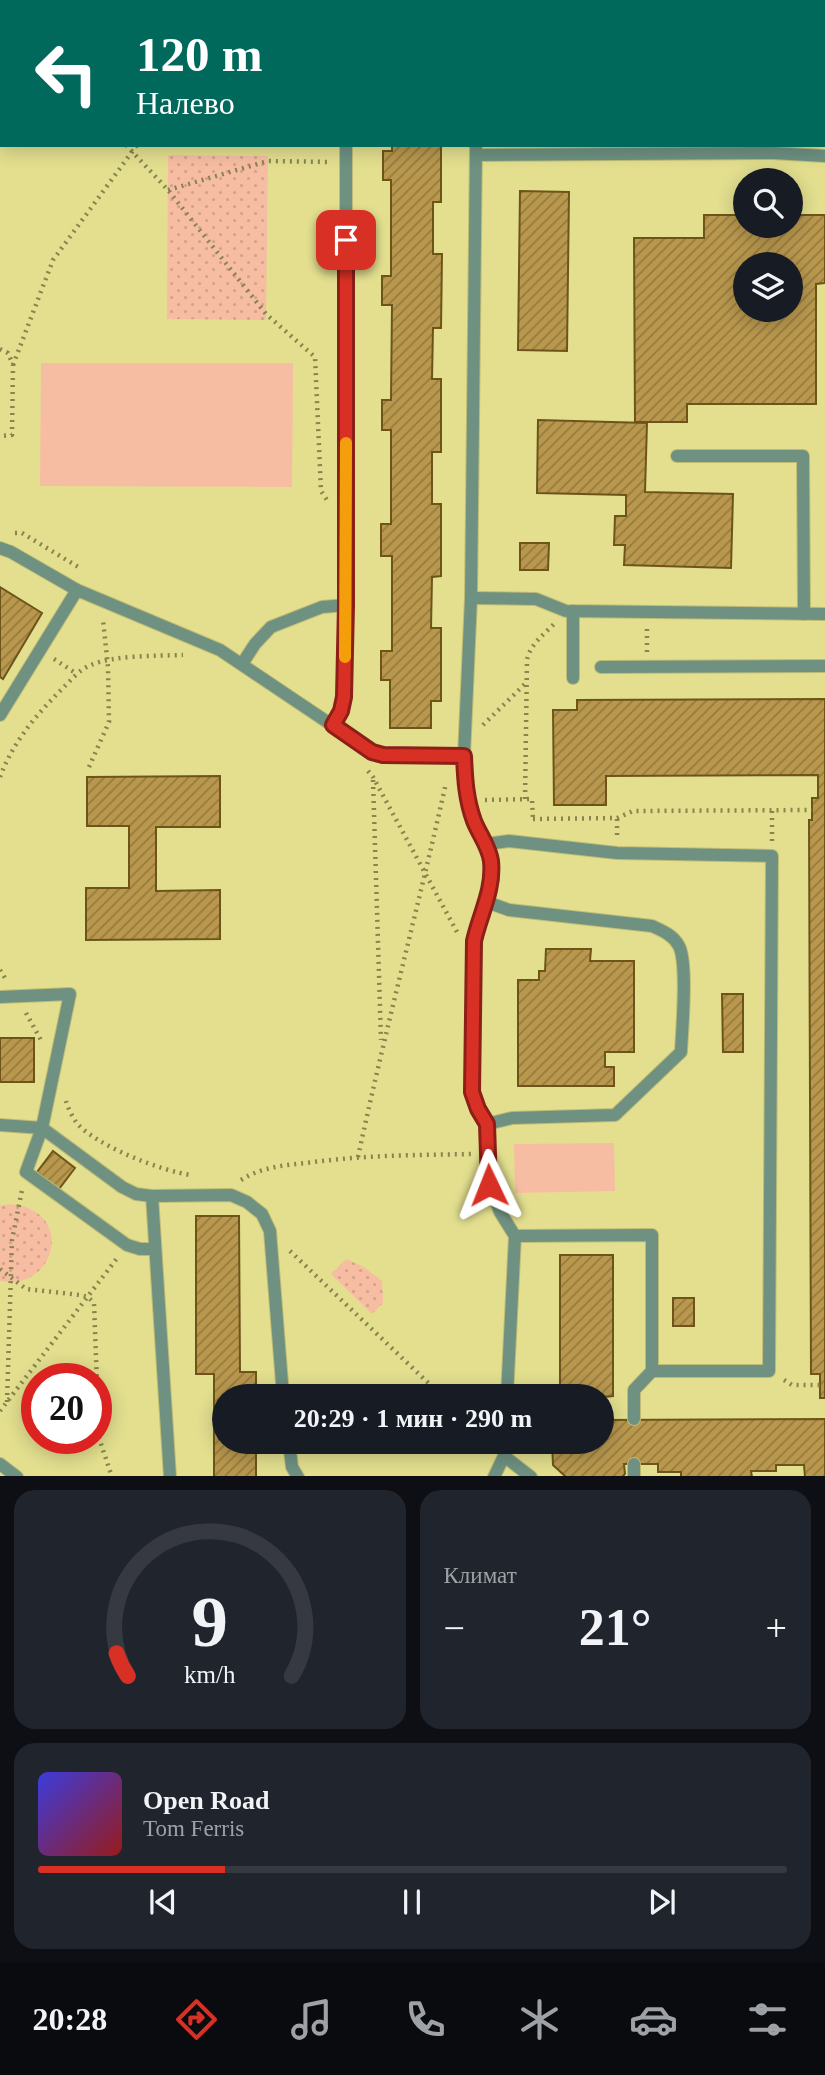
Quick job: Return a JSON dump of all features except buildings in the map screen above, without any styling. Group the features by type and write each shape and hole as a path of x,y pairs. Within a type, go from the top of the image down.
{"lane":[{"path":"333,725 341,711 344,697 346,147"},
{"path":"508,1384 515,1236 500,1212 489,1185 487,1124 472,1092 474,941 491,881 491,860 467,800 464,756 471,598 476,150 773,149 825,156"},
{"path":"677,456 803,456 804,614"},
{"path":"0,548 77,590 220,650 372,752 383,755 464,756"},
{"path":"0,715 77,590"},
{"path":"471,598 536,599 570,611 825,614"},
{"path":"243,664 271,627 322,607 346,605"},
{"path":"570,611 573,678"},
{"path":"601,667 825,666"},
{"path":"486,844 509,841 617,853 772,856 769,1371 652,1371"},
{"path":"487,902 509,910 652,926 668,933 678,944 683,960 681,1052 615,1115 512,1118 487,1124"},
{"path":"0,997 70,994 42,1128 26,1172 127,1245 154,1249"},
{"path":"0,1125 42,1128 136,1194 231,1195 247,1202 262,1214 270,1231 283,1384"},
{"path":"152,1196 170,1476"},
{"path":"515,1236 652,1236 652,1371 634,1390 634,1419"},
{"path":"290,1454 292,1467 298,1476"},
{"path":"494,1476 504,1456 531,1476"},
{"path":"0,1464 17,1476"}],"path":[{"path":"128,147 168,190 266,314 315,358 321,491 346,527"},
{"path":"0,436 12,435 13,365 53,260 135,147"},
{"path":"168,190 268,161 346,162"},
{"path":"0,349 8,353 13,365"},
{"path":"89,767 109,722 102,600"},
{"path":"525,799 528,652 570,611"},
{"path":"646,666 647,612"},
{"path":"40,650 77,674"},
{"path":"0,777 8,755 23,731 77,674 89,665 107,660 189,655"},
{"path":"358,1157 381,1048 446,781 483,724 526,683"},
{"path":"372,752 381,1048"},
{"path":"364,767 373,776 473,964"},
{"path":"467,800 532,799 533,844"},
{"path":"772,810 772,856"},
{"path":"533,818 617,818 633,811 812,810"},
{"path":"17,996 55,1066"},
{"path":"65,1099 77,1123 103,1143 143,1162 186,1175 199,1176"},
{"path":"231,1195 238,1181 273,1166 358,1157 489,1154"},
{"path":"7,1402 12,1240 26,1172"},
{"path":"270,1231 429,1384"},
{"path":"0,1412 127,1245"},
{"path":"0,1269 26,1289 88,1297 94,1303 99,1438 112,1476"},
{"path":"769,1371 792,1385 820,1385"}],"shaded area":[{"path":"168,155 268,156 266,320 167,319"},
{"path":"41,363 293,363 292,487 40,486"},
{"path":"614,1143 615,1191 515,1193 514,1144"},
{"path":"10,1204 29,1209 44,1219 52,1244 49,1257 42,1268 31,1277 17,1282 0,1281 0,1206"},
{"path":"346,1259 364,1267 382,1281 383,1303 372,1314 331,1274"}],"slow traffic":[{"path":"345,657 346,443"}],"route":[{"path":"346,240 344,697 341,711 333,725 372,752 383,755 464,756 467,800 491,860 487,902 474,941 472,1092 487,1124 489,1185"}]}
